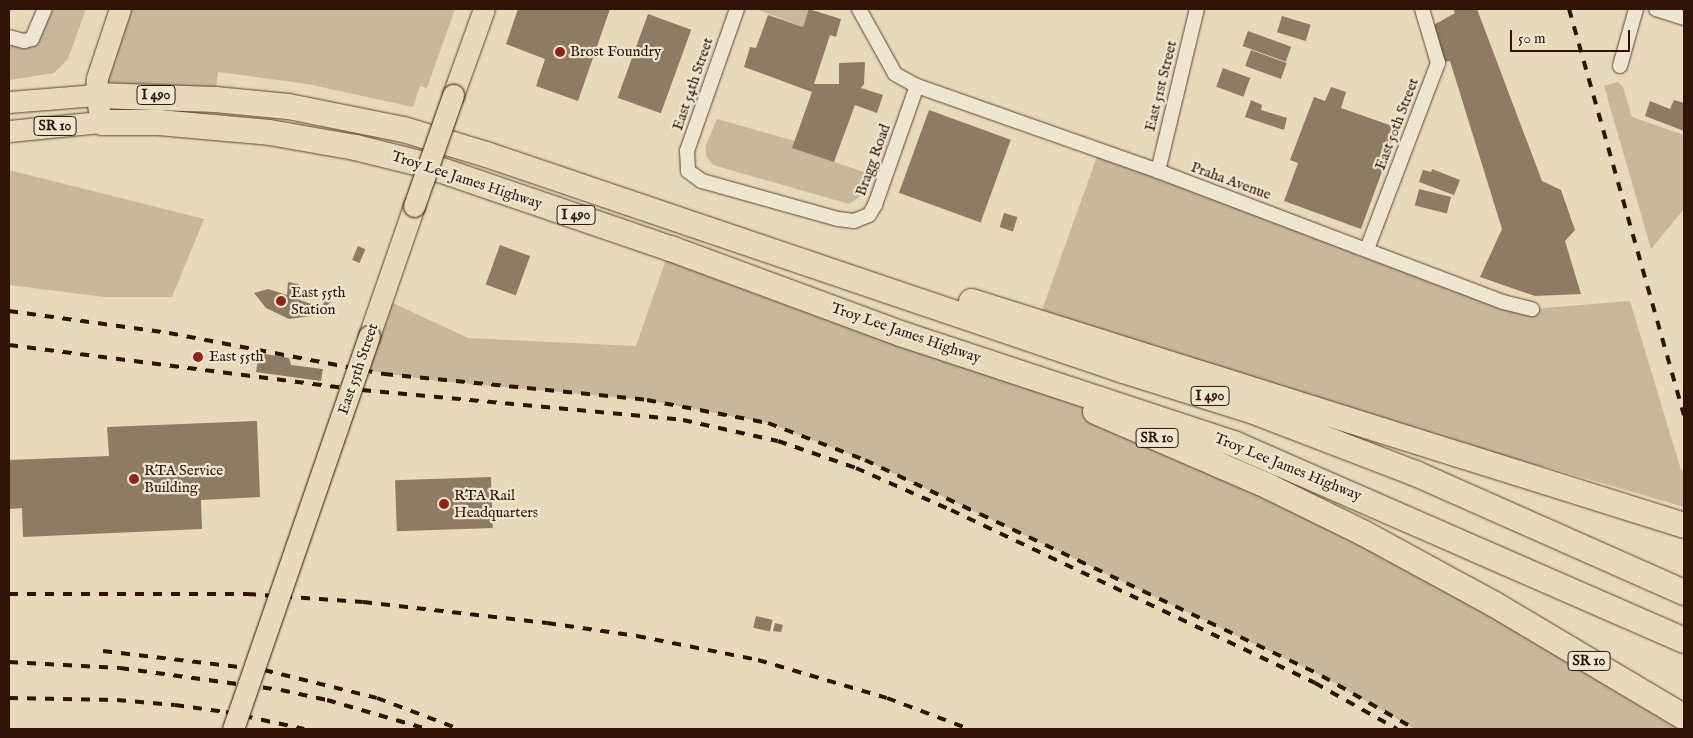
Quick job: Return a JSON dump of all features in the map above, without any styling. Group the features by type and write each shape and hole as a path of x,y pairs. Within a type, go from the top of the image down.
{"highway":[{"name":"Troy Lee James Highway","path":"96,95 259,102 371,121 486,154 762,245 898,295 1251,410 1415,473 1684,592"},
{"name":"Troy Lee James Highway","path":"101,122 158,122 268,132 410,160 670,248 903,334 1233,443 1684,640"},
{"path":"762,245 920,286 1415,438 1684,525"},
{"name":"SR 10","path":"903,334 1086,407 1327,515 1494,604 1684,717"},
{"path":"1415,438 1550,468 1684,507"}],"main road":[{"path":"101,122 96,95 100,70 120,9"},
{"name":"East 55th Street","path":"233,729 484,9"},
{"name":"SR 10","path":"9,102 96,95"},
{"name":"SR 10","path":"9,131 101,122"}],"street":[{"path":"9,38 28,41 37,33 46,9"},
{"name":"East 54th Street","path":"688,171 687,151 737,9"},
{"path":"859,9 895,74 917,86"},
{"name":"East 51st Street","path":"1158,171 1197,9"},
{"name":"East 50th Street","path":"1367,249 1438,64 1422,9"},
{"path":"1620,66 1636,9"},
{"path":"1656,9 1684,18"},
{"name":"Bragg Road","path":"688,171 702,181 854,221 869,214 875,205 917,86"},
{"name":"Praha Avenue","path":"917,86 1158,171 1503,302 1532,309"}],"shaded area":[{"path":"45,9 86,9 68,59 54,73 9,80 9,37 24,41"},
{"path":"120,9 455,9 427,88 420,86 413,107 307,84 218,72 215,99 96,87"},
{"path":"756,9 810,9 803,27"},
{"path":"1618,82 1623,87 1632,117 1684,135 1684,209 1651,249 1604,86"},
{"path":"717,119 795,141 793,148 867,173 859,197 849,204 713,165 706,156 706,145"},
{"path":"1099,151 1532,309 1630,301 1681,470 1684,470 1684,507 1550,468 1415,438 1038,321"},
{"path":"9,170 204,219 172,297 104,297 9,285"},
{"path":"670,248 1086,407 1268,486 1684,729 1415,729 1322,676 980,514 865,460 768,423 647,400 439,381 357,369 382,298 468,338 636,346"}],"building":[{"name":"Brost Foundry","path":"518,9 610,9 578,101 536,86 545,59 506,44"},
{"path":"809,9 841,19 836,37 830,35 814,84 839,84 839,63 865,62 864,84 861,88 883,95 877,113 855,105 834,162 792,148 812,92 744,67 750,47 756,48 768,15 803,27"},
{"path":"1453,9 1477,9 1542,181 1561,190 1575,230 1565,241 1581,294 1535,296 1480,277 1502,229 1450,61 1444,62 1432,26 1455,13"},
{"path":"648,14 691,30 661,113 618,98"},
{"path":"1282,16 1311,25 1306,41 1277,32"},
{"path":"1248,31 1291,47 1286,62 1243,46"},
{"path":"1251,50 1287,63 1281,79 1245,66"},
{"path":"1223,68 1250,78 1243,97 1216,87"},
{"path":"1331,87 1346,92 1341,108 1398,128 1361,229 1284,201 1298,163 1290,160 1314,97 1325,101"},
{"path":"1251,100 1262,105 1261,110 1287,118 1284,130 1245,117"},
{"path":"1674,100 1684,103 1684,131 1645,116 1650,101 1670,109"},
{"path":"929,110 1011,140 981,222 899,193"},
{"path":"1432,169 1460,180 1454,195 1419,182 1423,170 1431,172"},
{"path":"1419,189 1451,197 1447,213 1415,205"},
{"path":"1004,213 1017,217 1013,231 1000,227"},
{"path":"500,245 530,256 516,295 486,284"},
{"path":"358,246 365,249 360,263 352,260"},
{"name":"East 55th Station","path":"288,282 299,284 297,299 320,307 327,300 331,302 312,316 289,319 266,308 254,293 268,289 287,295"},
{"path":"259,353 289,358 291,365 323,369 321,381 256,372"},
{"name":"RTA Service Building","path":"257,421 260,497 201,500 202,529 23,537 22,508 9,509 9,460 109,456 107,427"},
{"name":"RTA Rail Headquarters","path":"491,477 493,528 397,531 395,480"},
{"path":"756,616 773,620 770,632 753,628"},
{"path":"775,623 783,625 781,632 773,631"}],"railway":[{"path":"1569,9 1684,415"},
{"path":"9,311 169,333 384,374 647,400 768,423 865,460 980,514 1322,676 1415,729"},
{"path":"9,345 362,390 683,420 778,441 856,468 951,510 1315,683 1397,729"},
{"path":"9,594 247,594 363,602 547,623 637,636 758,660 887,698 969,729"},
{"path":"103,651 264,670 377,698 459,729"},
{"path":"9,662 120,668 281,690 327,700 427,729"},
{"path":"9,698 117,700 175,705 226,712 304,729"}],"place":[{"name":"Brost Foundry","path":"560,52"},
{"name":"East 55th Station","path":"281,301"},
{"name":"East 55th","path":"198,357"},
{"name":"RTA Service Building","path":"134,479"},
{"name":"RTA Rail Headquarters","path":"444,504"}]}
